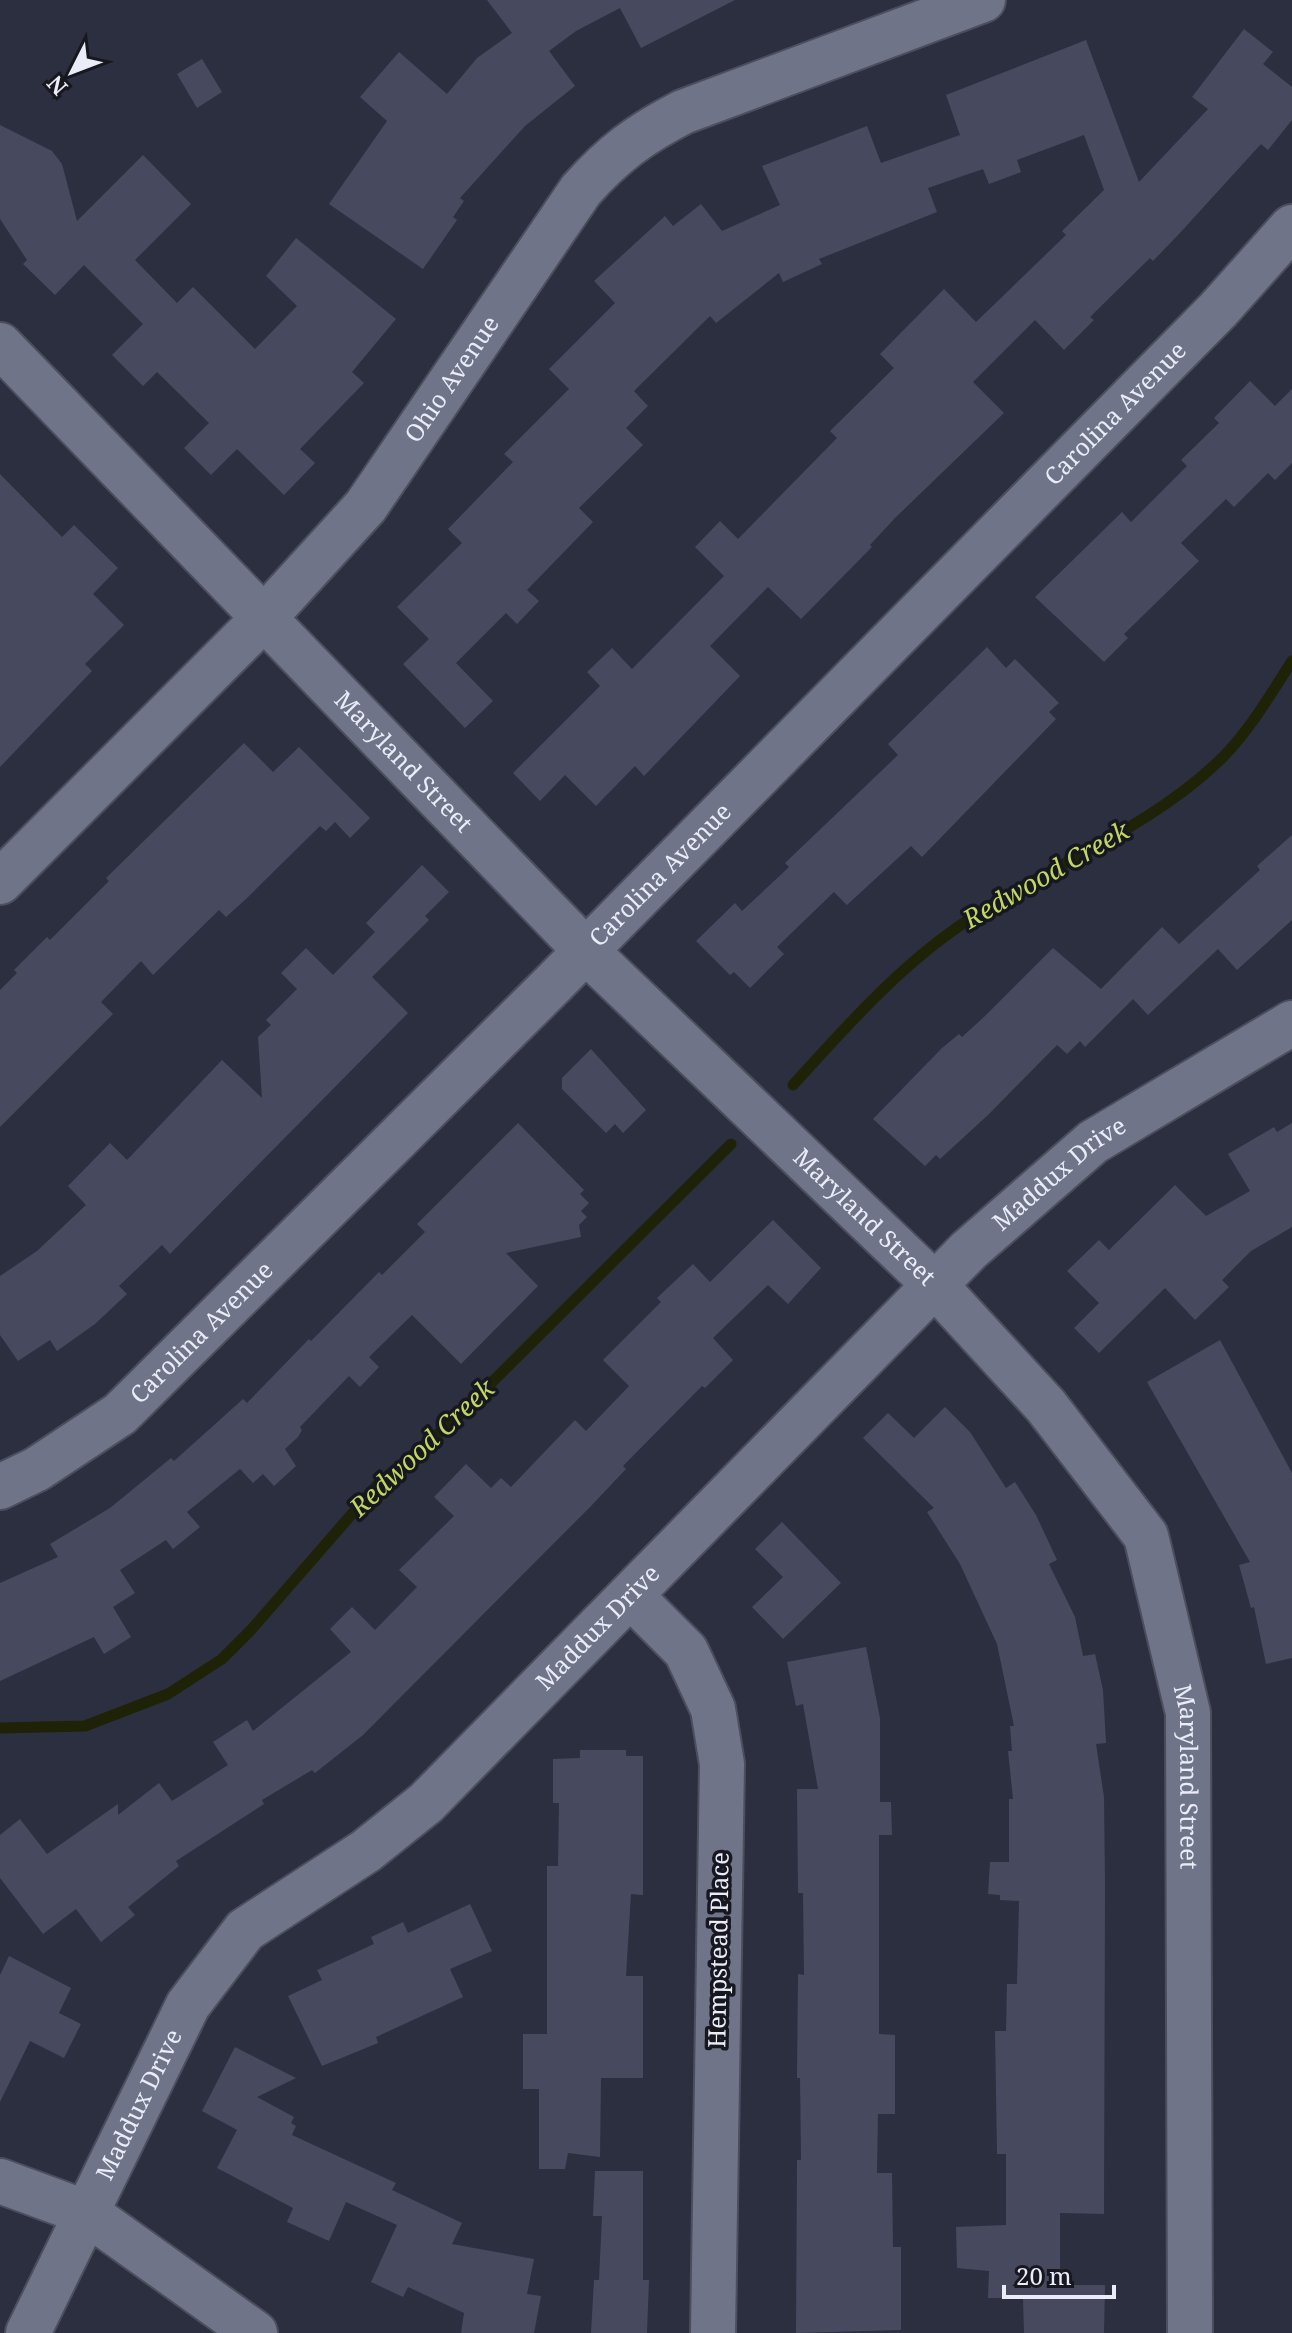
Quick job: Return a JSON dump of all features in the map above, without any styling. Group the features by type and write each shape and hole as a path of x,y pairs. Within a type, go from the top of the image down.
{"street":[{"name":"Ohio Avenue","path":"0,882 263,619 366,506 581,190 638,135 683,112 983,0"},
{"name":"Carolina Avenue","path":"0,1487 37,1469 120,1414 586,951 1218,310 1292,227"},
{"name":"Maryland Street","path":"0,345 586,951 934,1284 1046,1406 1146,1536 1188,1713 1190,2333"},
{"name":"Maddux Drive","path":"28,2333 188,2005 245,1930 366,1851 426,1803 934,1284 1093,1142 1292,1023"},
{"name":"Hempstead Place","path":"631,1596 686,1651 713,1709 722,1764 713,2333"},
{"path":"0,2181 87,2213 255,2333"}],"building":[{"path":"487,0 735,0 641,48 620,8 576,31 549,51 575,86 525,126 460,198 464,201 453,217 457,220 423,269 329,204 387,121 360,97 399,52 447,94 477,58 512,33"},
{"path":"1244,29 1273,52 1263,64 1292,87 1292,120 1268,150 1261,144 1153,261 1150,258 1090,317 1094,320 1064,350 1035,320 973,382 1004,413 895,518 870,545 872,547 801,619 768,587 710,646 740,676 644,776 635,766 596,806 565,775 540,801 513,773 600,686 587,672 612,648 632,669 724,576 695,547 720,521 738,539 837,438 830,431 894,368 880,354 944,289 976,322 1066,235 1062,231 1104,190 1084,135 1017,160 1021,172 989,184 983,169 928,188 937,212 819,259 822,264 783,282 779,273 716,323 710,316 634,391 648,406 626,428 643,445 579,508 593,522 527,590 539,601 517,624 506,613 456,663 493,701 465,728 403,664 429,639 397,607 462,543 448,529 513,462 504,454 569,389 549,369 615,303 594,281 665,216 673,226 701,204 722,231 780,205 762,166 867,126 881,163 960,135 946,95 1086,40 1139,182 1208,109 1192,97"},
{"path":"202,59 222,92 197,108 177,74"},
{"path":"0,125 52,151 62,164 77,221 143,155 191,204 135,260 177,303 193,287 255,349 297,306 266,276 296,238 396,319 352,372 364,383 300,449 315,463 284,495 237,449 211,475 184,448 209,423 157,372 143,386 112,355 143,324 84,265 55,295 23,264 27,260 0,219"},
{"path":"1250,381 1275,406 1292,389 1292,463 1275,480 1268,473 1234,507 1226,499 1181,543 1199,561 1124,634 1128,638 1104,662 1035,597 1122,512 1131,522 1187,466 1181,460 1219,423 1214,418"},
{"path":"0,474 62,537 74,525 118,568 93,594 124,625 85,664 92,671 0,767"},
{"path":"987,647 1006,668 1015,659 1059,703 1049,712 1056,719 922,857 911,846 847,905 834,892 777,947 784,954 750,988 734,972 730,975 696,941 735,903 742,911 789,867 785,863 898,755 888,744"},
{"path":"244,743 273,772 299,747 370,818 350,838 335,822 326,831 320,826 226,917 219,910 153,975 141,961 101,1002 113,1014 0,1127 0,990 17,973 14,970 47,937 50,940 109,881 106,878"},
{"path":"1292,835 1292,920 1237,970 1218,949 1148,1015 1133,999 1085,1047 1080,1041 1067,1054 1057,1045 940,1159 936,1155 925,1166 873,1119 942,1048 959,1034 962,1037 1053,948 1101,989 1162,927 1179,944 1260,870 1257,866"},
{"path":"422,865 449,892 425,916 429,920 372,977 408,1013 170,1254 162,1245 119,1286 127,1294 95,1324 57,1351 50,1340 18,1361 0,1335 0,1276 37,1251 86,1205 68,1186 110,1143 127,1160 222,1060 262,1098 258,1037 271,1025 266,1020 297,989 281,973 306,948 333,975 375,932 366,923"},
{"path":"591,1049 646,1110 623,1133 615,1124 606,1133 562,1089 562,1078"},
{"path":"518,1123 584,1190 580,1194 589,1203 581,1211 587,1217 579,1225 581,1237 506,1253 538,1286 461,1364 412,1315 369,1357 379,1367 360,1387 349,1376 300,1427 302,1430 298,1437 285,1449 296,1466 274,1486 263,1474 253,1483 240,1469 187,1512 200,1527 173,1549 166,1540 120,1570 135,1593 113,1607 131,1637 104,1654 94,1637 0,1681 0,1583 58,1557 50,1544 110,1508 171,1458 174,1461 243,1399 247,1403 309,1339 311,1341 379,1272 382,1275 425,1232 417,1224"},
{"path":"1292,1123 1292,1227 1251,1251 1222,1280 1229,1287 1195,1320 1165,1288 1099,1353 1074,1328 1099,1303 1067,1271 1099,1240 1109,1250 1175,1185 1206,1216 1250,1191 1228,1154 1274,1127 1277,1132"},
{"path":"773,1220 821,1268 788,1304 768,1285 713,1338 733,1360 705,1388 702,1386 623,1466 626,1469 591,1506 363,1735 315,1773 312,1770 262,1800 264,1804 176,1861 179,1866 128,1907 135,1915 101,1942 76,1909 43,1934 0,1878 0,1835 20,1819 47,1854 118,1804 118,1815 159,1783 172,1801 228,1765 213,1742 247,1720 253,1731 351,1652 330,1629 352,1607 375,1630 417,1587 399,1570 454,1516 434,1497 466,1464 491,1488 501,1478 511,1487 575,1420 586,1431 629,1386 603,1360 661,1302 657,1298 693,1264 710,1282"},
{"path":"1220,1340 1292,1473 1292,1658 1266,1664 1254,1607 1251,1608 1239,1565 1250,1562 1147,1382"},
{"path":"945,1407 970,1432 1006,1488 1015,1482 1036,1515 1057,1560 1049,1564 1075,1617 1083,1656 1095,1654 1103,1690 1106,1743 1096,1744 1104,1797 1104,2214 1060,2213 1060,2285 1105,2285 1104,2333 1024,2333 1023,2298 988,2298 989,2271 957,2268 956,2227 1006,2225 1006,2154 997,2154 995,2031 1006,2031 1007,1984 1017,1984 1019,1901 1000,1900 1000,1895 988,1894 990,1862 1009,1862 1009,1799 1013,1799 1008,1751 1012,1751 1010,1726 1014,1726 997,1644 960,1564 927,1512 934,1508 863,1438 888,1413 914,1438"},
{"path":"782,1522 841,1583 783,1639 752,1607 783,1577 755,1549"},
{"path":"866,1647 880,1718 880,1802 891,1802 892,1835 879,1835 879,2034 895,2035 895,2114 878,2114 877,2173 892,2173 893,2247 901,2247 901,2330 796,2333 797,2160 801,2160 800,2078 797,2078 798,1974 804,1975 803,1893 798,1893 797,1789 818,1789 803,1704 796,1706 787,1662"},
{"path":"580,1750 626,1750 626,1756 643,1756 643,1895 631,1894 626,1976 643,1976 643,2078 601,2078 600,2157 568,2153 565,2169 539,2169 539,2089 523,2089 523,2034 547,2034 547,1866 558,1866 559,1803 553,1803 553,1759 580,1758"},
{"path":"470,1904 492,1951 450,1969 463,1997 376,2037 378,2043 322,2066 288,1996 322,1980 317,1970 374,1944 371,1937 403,1922 408,1933"},
{"path":"9,1956 71,1988 59,2013 81,2024 64,2058 30,2041 0,2102 0,1975"},
{"path":"235,2047 296,2078 257,2097 294,2117 291,2123 296,2126 292,2135 396,2183 392,2190 462,2223 452,2244 534,2259 527,2294 541,2296 534,2333 461,2333 464,2313 408,2287 403,2297 371,2282 397,2225 346,2202 329,2241 287,2222 293,2208 217,2168 237,2130 202,2111"},
{"path":"595,2171 643,2171 643,2280 649,2280 647,2333 591,2333 594,2280 599,2280 602,2216 593,2216"}],"waterway":[{"name":"Redwood Creek","path":"793,1085 870,1002 955,929 1022,887 1126,829 1191,785 1221,759 1241,736 1292,661"},
{"name":"Redwood Creek","path":"0,1728 85,1726 168,1694 222,1659 378,1484 452,1422 731,1144"}]}
